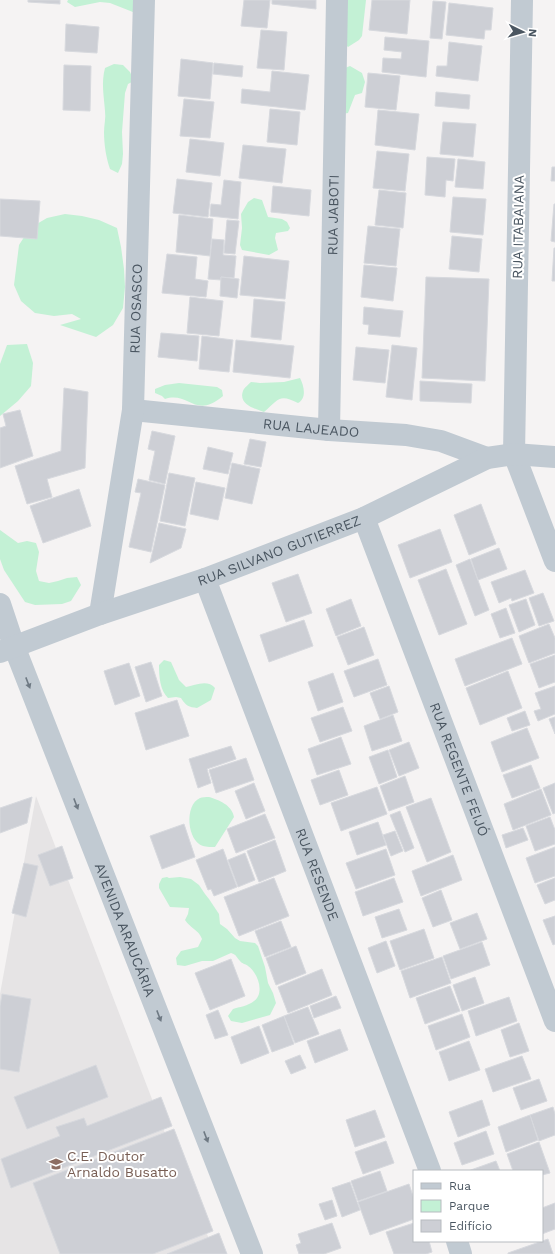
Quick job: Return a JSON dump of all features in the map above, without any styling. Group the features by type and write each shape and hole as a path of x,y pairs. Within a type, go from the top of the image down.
{"street":[{"name":"RUA OSASCO","path":"100,614 133,410 144,0"},
{"name":"RUA JABOTI","path":"329,430 337,0"},
{"name":"RUA ITABAIANA","path":"514,454 522,0"},
{"name":"RUA LAJEADO","path":"133,410 329,430 406,435 441,441 487,458"},
{"name":"RUA SILVANO GUTIERREZ","path":"7,649 100,614 205,578 364,518 487,458 514,454 555,457"},
{"path":"514,454 555,561"},
{"name":"RUA REGENTE FEIJÓ","path":"364,518 555,1021"},
{"name":"RUA RESENDE","path":"205,578 430,1170"},
{"name":"AVENIDA ARAUCÁRIA","path":"0,604 7,649 252,1254"},
{"path":"456,1242 461,1254"}],"shaded area":[{"path":"36,796 186,1188 216,1254 0,1254 0,994"}],"green space":[{"path":"68,0 143,0 138,14 110,3 100,2 75,7 67,2"},
{"path":"341,0 366,0 362,36 359,40 348,47 340,39"},
{"path":"114,64 123,65 130,72 134,81 128,84 125,93 122,132 123,154 122,164 118,173 110,169 106,156 104,137 105,116 103,79 105,68"},
{"path":"350,66 362,73 365,82 362,93 355,95 348,113 342,114 340,70"},
{"path":"254,198 262,200 268,217 282,219 287,222 290,228 288,231 276,233 275,238 278,250 269,255 242,250 240,245 242,228 241,214 248,202"},
{"path":"65,214 99,220 117,228 124,269 125,287 123,308 113,325 96,337 60,325 81,319 72,314 54,316 35,313 21,301 14,285 19,245 30,228 47,218"},
{"path":"27,344 33,363 31,386 18,401 0,416 0,364 7,345"},
{"path":"300,378 303,385 304,395 298,403 287,398 279,399 264,412 248,405 243,399 243,391 251,382 284,382"},
{"path":"179,383 217,387 222,390 223,396 213,403 199,405 180,399 165,399 155,393 155,389 165,385"},
{"path":"0,530 18,543 27,541 36,543 39,552 36,571 39,581 49,583 77,577 81,585 71,601 62,604 35,605 25,602 4,570 0,559"},
{"path":"164,660 171,662 179,680 186,687 201,683 212,685 215,688 211,700 197,708 188,706 181,698 168,698 163,691 160,679 159,665"},
{"path":"209,797 221,801 228,806 234,817 215,847 204,846 198,843 191,830 190,823 191,808 195,802 201,798"},
{"path":"162,878 191,879 199,885 219,914 220,924 240,941 255,943 258,946 265,967 268,983 276,1003 270,1015 242,1023 231,1021 228,1016 233,1009 252,1003 257,997 260,988 255,973 252,969 241,962 235,955 231,953 213,961 202,961 185,966 177,965 176,958 181,951 198,947 202,939 199,933 185,920 189,908 170,907 159,888"}],"building":[{"path":"28,0 60,0 60,4 28,2"},
{"path":"244,0 270,0 267,28 241,26"},
{"path":"272,0 316,0 316,9 272,4"},
{"path":"372,0 410,0 407,34 369,30"},
{"path":"433,1 446,2 442,39 430,38"},
{"path":"449,3 493,8 491,30 485,30 484,39 446,35"},
{"path":"66,24 99,27 97,53 65,51"},
{"path":"261,30 287,32 284,70 257,68"},
{"path":"385,37 429,41 426,77 382,72 383,58 401,59 402,52 384,50"},
{"path":"449,42 482,46 478,81 436,76 437,66 447,66"},
{"path":"181,59 213,63 210,99 178,96"},
{"path":"214,63 243,66 242,77 213,74"},
{"path":"64,65 91,66 90,111 63,110"},
{"path":"272,71 309,75 305,110 241,103 242,89 270,92"},
{"path":"368,73 400,76 396,110 365,107"},
{"path":"436,92 470,95 469,109 435,106"},
{"path":"184,99 214,102 210,138 180,136"},
{"path":"270,109 300,112 297,145 267,142"},
{"path":"378,110 419,114 415,150 375,145"},
{"path":"443,122 476,124 473,157 440,154"},
{"path":"190,139 224,143 220,176 186,172"},
{"path":"243,145 286,149 282,183 239,178"},
{"path":"377,151 409,154 405,191 373,188"},
{"path":"427,157 455,159 453,181 446,180 445,197 425,195"},
{"path":"458,159 485,162 483,189 455,187"},
{"path":"552,167 555,167 555,181 551,181"},
{"path":"177,179 212,183 208,217 173,213"},
{"path":"224,180 241,182 238,219 210,216 211,204 221,205"},
{"path":"273,186 311,190 309,216 271,212"},
{"path":"379,190 406,193 403,228 375,225"},
{"path":"453,197 486,199 483,235 450,232"},
{"path":"0,199 40,201 37,239 0,236"},
{"path":"555,204 555,242 551,241"},
{"path":"179,215 213,219 210,256 176,252"},
{"path":"227,220 239,221 235,254 224,253"},
{"path":"368,226 400,229 396,266 364,263"},
{"path":"452,236 482,239 479,272 449,269"},
{"path":"212,239 224,240 223,255 236,256 234,278 221,277 221,280 208,279"},
{"path":"554,248 555,281 552,281"},
{"path":"167,254 197,257 195,279 208,281 206,297 162,293"},
{"path":"244,256 289,261 285,299 240,295"},
{"path":"364,265 397,268 393,301 361,297"},
{"path":"221,277 239,279 237,298 220,296"},
{"path":"426,277 489,279 485,381 422,378"},
{"path":"190,297 223,301 219,336 187,333"},
{"path":"254,299 285,302 281,340 251,337"},
{"path":"364,307 403,311 400,337 368,334 369,325 363,324"},
{"path":"161,333 199,336 197,361 158,357"},
{"path":"202,336 233,340 229,372 199,369"},
{"path":"236,340 294,346 290,378 233,372"},
{"path":"392,345 417,348 412,400 386,397"},
{"path":"356,347 389,350 385,383 353,380"},
{"path":"420,381 472,384 471,403 420,401"},
{"path":"64,388 88,392 85,468 47,479 52,497 27,504 15,466 61,451"},
{"path":"20,410 33,456 0,468 0,428 6,426 3,414"},
{"path":"152,431 175,436 165,484 149,480 155,451 148,449"},
{"path":"250,439 266,442 261,467 244,464"},
{"path":"208,447 233,453 228,474 203,469"},
{"path":"232,463 260,469 252,504 225,498"},
{"path":"169,473 195,478 185,526 160,521"},
{"path":"138,479 165,485 151,552 129,547 141,493 135,492"},
{"path":"196,482 225,488 218,520 190,514"},
{"path":"79,489 91,526 43,543 30,506"},
{"path":"481,504 496,544 469,555 454,515"},
{"path":"159,523 186,529 181,548 150,563"},
{"path":"440,529 452,562 410,578 398,545"},
{"path":"499,548 507,569 478,580 471,559"},
{"path":"470,559 489,610 475,616 456,565"},
{"path":"446,569 467,624 439,635 418,580"},
{"path":"525,570 534,593 512,601 511,598 499,603 491,582"},
{"path":"298,574 312,613 286,622 272,583"},
{"path":"543,593 554,621 539,626 529,598"},
{"path":"351,599 361,626 336,636 326,609"},
{"path":"526,599 535,625 519,632 509,605"},
{"path":"506,608 515,633 500,638 491,614"},
{"path":"304,620 313,646 269,662 260,635"},
{"path":"549,624 555,638 555,653 529,663 519,636"},
{"path":"364,627 374,655 348,665 337,637"},
{"path":"512,638 522,664 465,686 455,659"},
{"path":"555,655 555,682 539,688 530,664"},
{"path":"378,659 387,685 354,697 344,671"},
{"path":"151,662 162,696 146,702 135,667"},
{"path":"129,663 140,696 115,705 104,671"},
{"path":"508,671 522,708 480,725 466,688"},
{"path":"333,673 343,702 318,711 308,682"},
{"path":"389,686 398,712 380,719 370,693"},
{"path":"555,686 555,714 538,721 534,711 541,709 535,693"},
{"path":"177,700 189,736 146,750 135,713"},
{"path":"343,707 352,731 320,742 311,718"},
{"path":"525,711 530,725 512,731 507,718"},
{"path":"393,715 402,741 372,751 364,726"},
{"path":"555,717 555,734 549,719"},
{"path":"527,728 539,758 502,772 491,742"},
{"path":"341,737 351,764 317,775 308,749"},
{"path":"409,742 419,768 399,776 389,750"},
{"path":"231,746 236,759 207,769 211,783 198,788 189,759"},
{"path":"388,750 397,777 379,784 369,757"},
{"path":"246,758 254,780 216,793 209,770"},
{"path":"531,765 540,788 512,798 503,775"},
{"path":"339,770 348,795 320,805 311,780"},
{"path":"405,776 414,802 389,811 380,786"},
{"path":"254,783 265,811 246,819 235,791"},
{"path":"555,783 555,813 553,814 543,788"},
{"path":"377,787 387,814 341,831 331,803"},
{"path":"541,789 551,815 513,830 504,804"},
{"path":"32,797 27,823 0,833 0,808"},
{"path":"431,798 451,852 427,862 406,807"},
{"path":"400,811 414,848 405,852 390,815"},
{"path":"265,814 275,838 236,853 227,829"},
{"path":"550,817 555,830 555,844 535,851 526,826"},
{"path":"378,822 386,845 357,855 349,832"},
{"path":"184,824 195,857 162,869 150,836"},
{"path":"523,828 528,840 506,848 502,835"},
{"path":"395,831 403,851 391,856 383,835"},
{"path":"275,840 286,871 259,882 247,851"},
{"path":"62,846 73,878 50,886 38,855"},
{"path":"555,847 555,876 535,883 526,858"},
{"path":"223,849 237,887 214,896 211,889 208,890 196,860"},
{"path":"386,849 395,875 356,889 346,863"},
{"path":"245,853 255,880 238,887 228,860"},
{"path":"453,855 462,880 421,896 412,871"},
{"path":"24,863 38,866 26,917 12,913"},
{"path":"274,878 289,916 239,936 224,897"},
{"path":"394,878 403,902 363,916 355,892"},
{"path":"555,878 555,900 545,904 537,885"},
{"path":"441,890 452,920 433,927 422,898"},
{"path":"399,909 407,930 382,938 375,917"},
{"path":"477,913 487,939 460,949 450,923"},
{"path":"555,916 555,944 553,945 543,920"},
{"path":"281,921 291,947 265,957 255,931"},
{"path":"424,929 434,958 400,970 390,941"},
{"path":"386,941 395,966 377,973 368,948"},
{"path":"482,942 490,965 451,979 443,956"},
{"path":"296,946 306,973 276,985 266,958"},
{"path":"442,957 451,983 410,998 401,971"},
{"path":"231,959 245,996 210,1010 195,973"},
{"path":"322,969 332,995 288,1013 278,987"},
{"path":"475,977 484,1003 462,1011 453,985"},
{"path":"450,986 460,1011 425,1024 416,998"},
{"path":"2,994 31,999 19,1072 0,1069 0,1006"},
{"path":"336,996 341,1008 314,1018 310,1006"},
{"path":"509,997 517,1021 476,1036 468,1011"},
{"path":"308,1007 319,1034 295,1043 284,1016"},
{"path":"218,1010 228,1035 215,1039 206,1015"},
{"path":"462,1014 470,1037 436,1050 428,1026"},
{"path":"284,1016 294,1044 272,1052 262,1025"},
{"path":"519,1023 529,1051 510,1057 501,1030"},
{"path":"259,1026 269,1053 241,1064 231,1037"},
{"path":"340,1029 348,1050 315,1063 307,1041"},
{"path":"469,1041 480,1070 449,1081 439,1052"},
{"path":"300,1055 306,1068 291,1074 285,1061"},
{"path":"522,1056 531,1079 493,1092 485,1069"},
{"path":"96,1065 108,1097 27,1129 14,1097"},
{"path":"539,1079 547,1101 521,1110 513,1088"},
{"path":"161,1097 172,1126 11,1188 1,1159 60,1136 56,1127 84,1118 87,1126"},
{"path":"482,1100 490,1125 458,1137 449,1112"},
{"path":"553,1107 555,1114 555,1135 539,1141 530,1115"},
{"path":"375,1110 385,1137 355,1147 346,1120"},
{"path":"530,1115 538,1140 506,1152 498,1127"},
{"path":"174,1129 213,1231 153,1254 60,1254 33,1183"},
{"path":"486,1131 494,1154 462,1165 454,1143"},
{"path":"386,1141 394,1163 363,1174 355,1152"},
{"path":"539,1142 550,1173 543,1175 543,1170 513,1170 507,1154"},
{"path":"496,1161 500,1170 471,1170"},
{"path":"380,1171 387,1191 358,1201 351,1181"},
{"path":"350,1182 360,1210 342,1217 332,1188"},
{"path":"409,1184 413,1196 413,1219 370,1235 358,1202"},
{"path":"332,1200 337,1216 325,1220 319,1204"},
{"path":"555,1203 555,1229 543,1234 543,1208"},
{"path":"332,1223 341,1248 324,1254 299,1254 296,1245 301,1243 298,1234"},
{"path":"413,1223 413,1242 429,1242 432,1252 426,1254 394,1254 386,1232"},
{"path":"219,1233 227,1254 167,1254"},
{"path":"548,1239 553,1254 508,1254 543,1242"}],"place":[{"name":"C.E. Doutor Arnaldo Busatto","path":"56,1164"}]}
